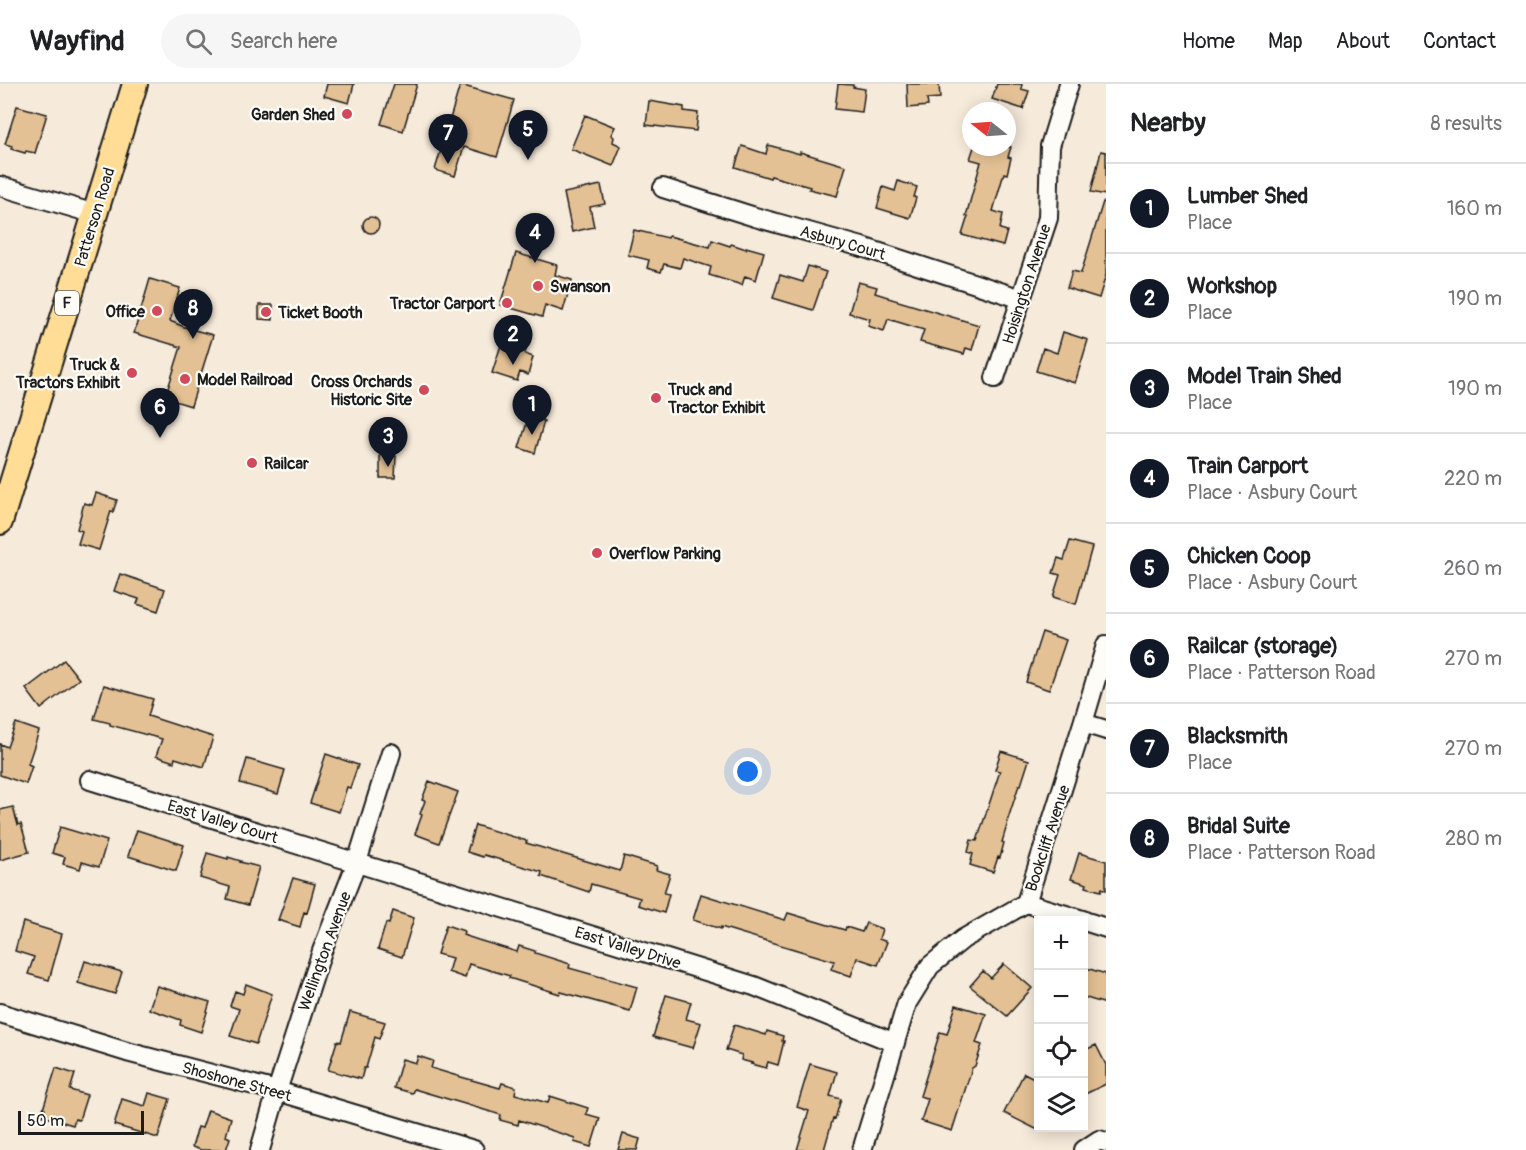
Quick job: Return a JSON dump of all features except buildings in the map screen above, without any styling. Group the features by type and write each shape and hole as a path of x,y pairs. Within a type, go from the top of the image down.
{"main road":[{"name":"Patterson Road","path":"0,522 135,84"}],"street":[{"name":"Hoisington Avenue","path":"995,378 1048,218 1050,146 1070,84"},
{"path":"0,186 95,214"},
{"name":"Asbury Court","path":"663,188 862,247 1022,299"},
{"name":"Bookcliff Avenue","path":"862,1150 907,1003 930,966 963,939 1026,903 1106,645"},
{"path":"1083,723 1106,730"},
{"name":"Wellington Avenue","path":"260,1150 322,951 357,862 391,753"},
{"name":"East Valley Court","path":"90,780 357,862"},
{"name":"East Valley Drive","path":"357,862 754,986 895,1043"},
{"path":"1026,903 1067,916"},
{"path":"1088,923 1106,928"},
{"name":"Shoshone Street","path":"0,1012 127,1052 277,1091 474,1150"},
{"path":"1084,1150 1099,1140 1106,1142"}],"place":[{"name":"Garden Shed","path":"347,114"},
{"name":"Chicken Coop","path":"528,160"},
{"name":"Blacksmith","path":"448,164"},
{"name":"Train Carport","path":"535,263"},
{"name":"Swanson","path":"538,286"},
{"name":"Tractor Carport","path":"507,303"},
{"name":"Office","path":"157,311"},
{"name":"Ticket Booth","path":"266,312"},
{"name":"Bridal Suite","path":"193,339"},
{"name":"Workshop","path":"513,365"},
{"name":"Truck & Tractors Exhibit","path":"132,373"},
{"name":"Model Railroad","path":"185,379"},
{"name":"Cross Orchards Historic Site","path":"424,390"},
{"name":"Truck and Tractor Exhibit","path":"656,398"},
{"name":"Lumber Shed","path":"532,435"},
{"name":"Railcar (storage)","path":"160,438"},
{"name":"Railcar","path":"252,463"},
{"name":"Model Train Shed","path":"388,467"},
{"name":"Overflow Parking","path":"597,553"}]}
